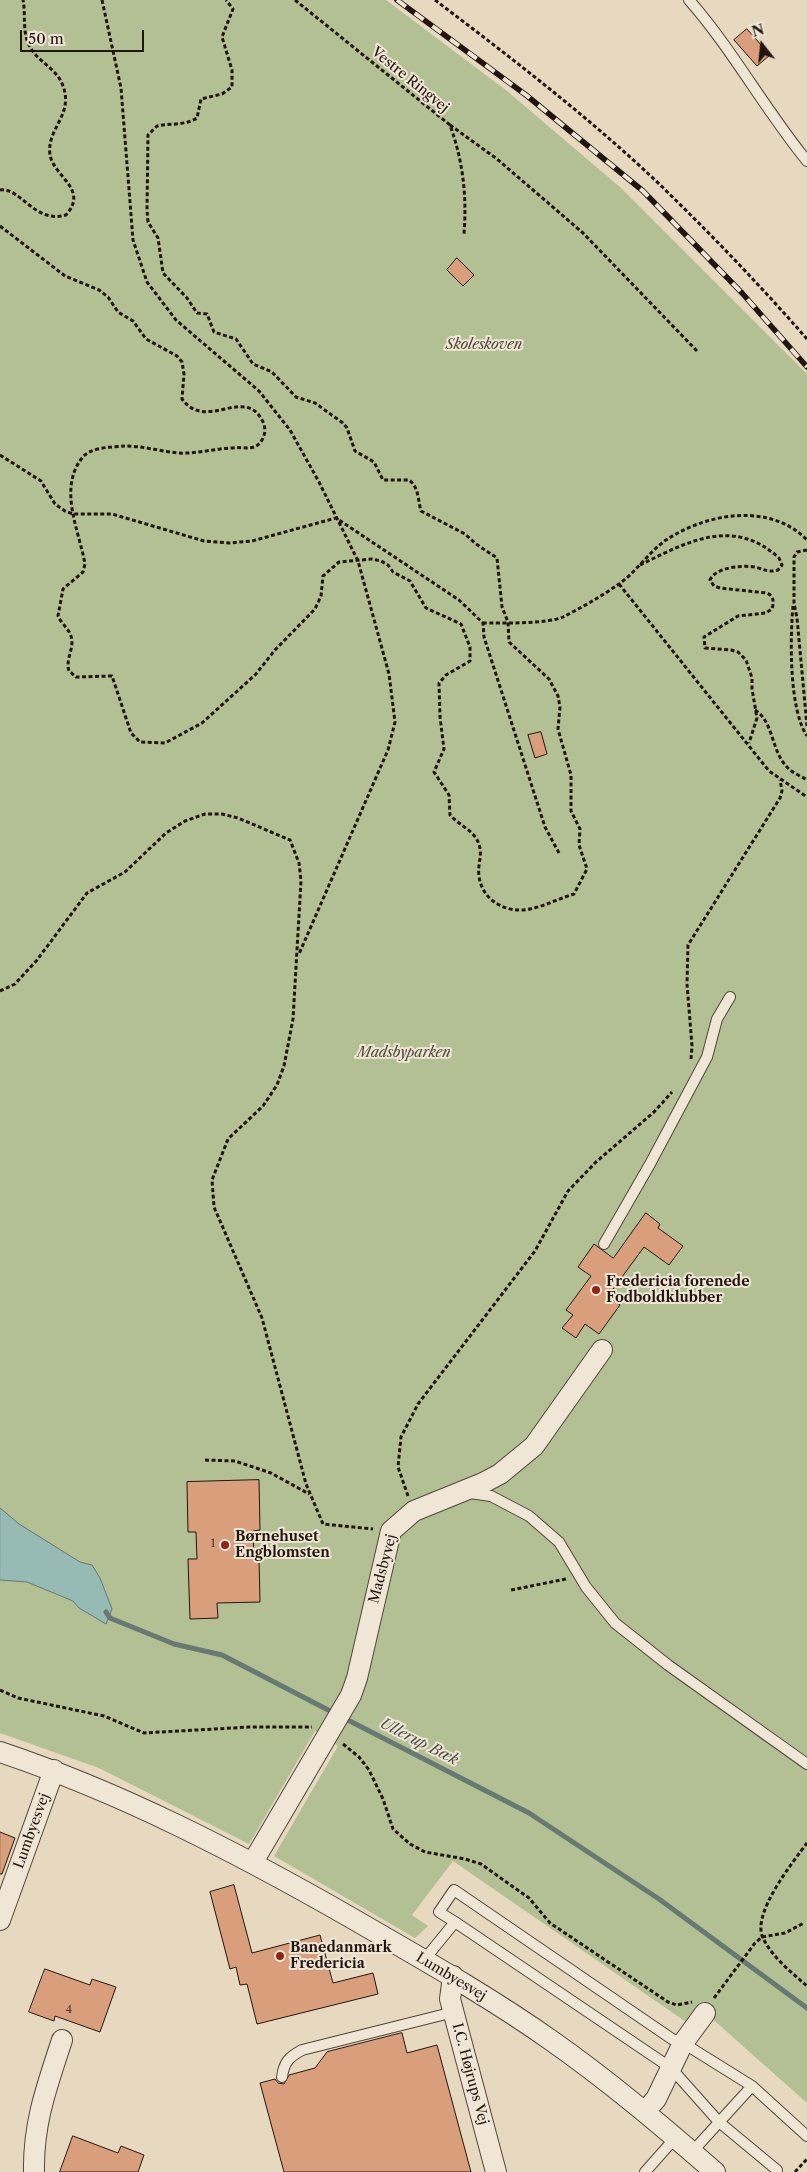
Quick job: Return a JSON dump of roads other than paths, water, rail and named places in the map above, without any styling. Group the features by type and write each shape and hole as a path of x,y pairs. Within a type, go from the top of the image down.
{"street":[{"name":"Madsbyvej","path":"253,1862 351,1695 357,1678 391,1531 414,1511 462,1492 500,1474 534,1446 602,1350"},
{"name":"Lumbyesvej","path":"0,1752 54,1770 140,1807 253,1862 452,1976 551,2040 646,2111 715,2172"},
{"name":"Lumbyesvej","path":"0,1920 54,1770"},
{"name":"I.C. Højrups Vej","path":"452,1976 450,1999 496,2172"},
{"path":"646,2111 656,2099 699,2007"},
{"path":"34,2172 33,2152 40,2107 62,2040"}],"lane":[{"path":"689,0 758,93 780,128 807,161"},
{"path":"604,1244 650,1164 707,1057 718,1019 730,997"},
{"path":"462,1492 491,1496 529,1516 559,1542 579,1576 615,1623 668,1665 807,1764"},
{"path":"776,2170 719,2122 671,2068 439,1912 454,1890 672,2039 683,2043 752,2086 807,2136"},
{"path":"424,1960 454,1922"},
{"path":"282,2077 283,2066 289,2058 302,2050 454,2012"},
{"path":"692,2152 752,2086"},
{"path":"644,2172 676,2137"}],"water":[{"path":"0,1508 19,1524 80,1562 92,1565 100,1578 112,1609 106,1624 79,1608 73,1601 27,1582 0,1580"}],"waterway":[{"name":"Ullerup Bæk","path":"106,1612 110,1618 174,1644 222,1655 334,1713"},
{"name":"Ullerup Bæk","path":"344,1718 529,1813 659,1899 807,2008"}],"railway":[{"path":"397,0 526,95 643,191 742,293 807,367"}],"place":[{"name":"Fredericia forenede Fodboldklubber","path":"596,1290"},
{"name":"Børnehuset Engblomsten","path":"225,1545"},
{"name":"Banedanmark Fredericia","path":"280,1956"}],"park label":[{"name":"Skoleskoven","path":"484,345"},
{"name":"Madsbyparken","path":"404,1053"}]}
